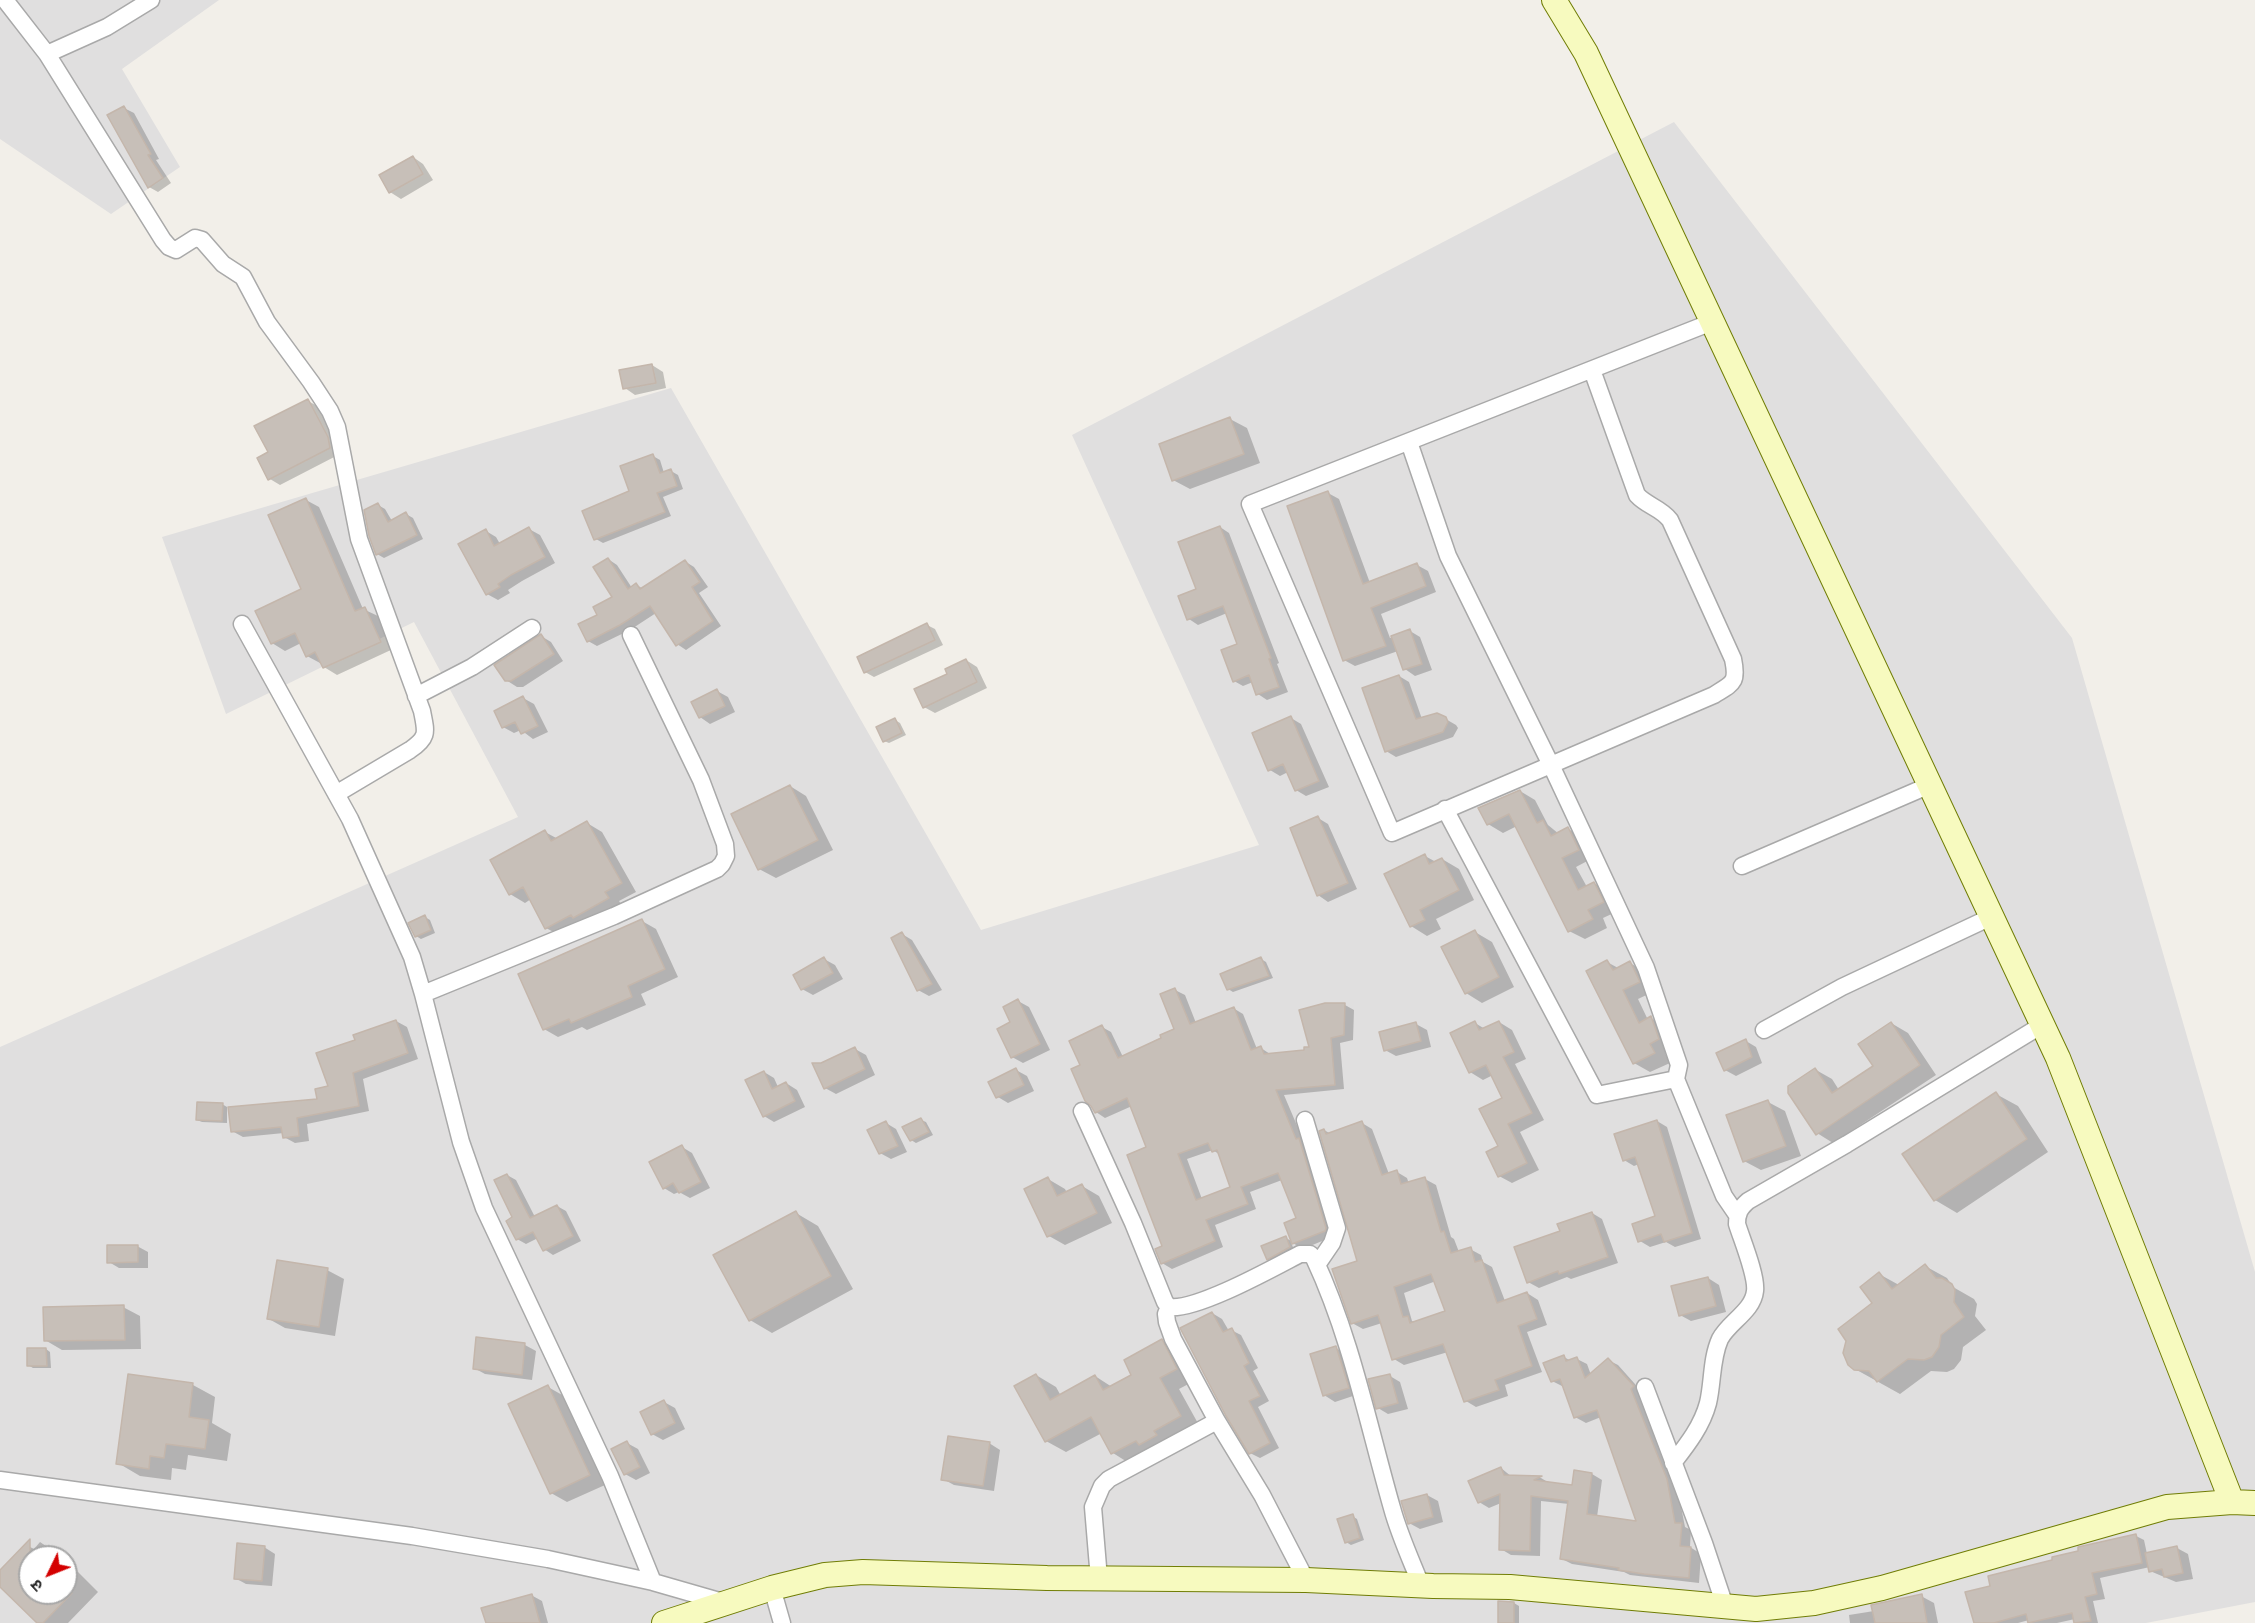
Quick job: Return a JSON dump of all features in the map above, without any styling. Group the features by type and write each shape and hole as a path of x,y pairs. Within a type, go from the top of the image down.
{"street":[{"path":"5,0 47,54 163,240 169,247 176,250 195,238 202,240 223,264 243,277 267,322 330,411 340,440 359,539 422,711 426,732 424,738 410,750 336,795"},
{"path":"47,54 107,27 151,0"},
{"path":"664,1623 772,1588 825,1575 863,1572 1099,1579 1306,1580 1510,1587 1756,1609 1814,1603 1882,1588 2167,1507 2244,1502 2058,1058 1586,53 1554,0"},
{"path":"1592,370 1637,495 1644,503 1664,512 1670,520 1733,659 1736,674 1733,683 1714,695 1392,832 1250,504 1712,322"},
{"path":"1409,442 1448,556 1551,765 1646,968 1679,1065 1676,1079 1724,1196 1737,1215"},
{"path":"242,624 336,795 378,881 411,957 423,994 461,1142 484,1208 610,1476 654,1582"},
{"path":"416,696 502,649 532,628"},
{"path":"423,994 614,916 717,869 722,864 726,856 725,844 701,780 631,635"},
{"path":"1742,866 1930,785"},
{"path":"1445,810 1597,1095 1676,1079"},
{"path":"1764,1030 1842,987 1991,917"},
{"path":"1673,1463 1699,1425 1707,1404 1715,1354 1720,1339 1748,1307 1756,1291 1755,1280 1737,1224 1737,1215 1741,1207 2042,1025"},
{"path":"1082,1111 1169,1307"},
{"path":"1305,1120 1337,1228 1332,1243 1317,1265"},
{"path":"1169,1307 1186,1306 1300,1254 1310,1254 1329,1291 1360,1387 1392,1510 1421,1585"},
{"path":"1169,1307 1166,1314 1173,1339 1217,1421 1262,1495 1306,1580"},
{"path":"1645,1387 1704,1543 1725,1606"},
{"path":"1099,1579 1093,1507 1102,1486 1109,1479 1217,1421"},
{"path":"0,1480 412,1536 548,1559 654,1582 727,1603"},
{"path":"772,1588 782,1623"}],"shaded area":[{"path":"0,0 219,0 122,69 180,167 111,214 0,139"},
{"path":"1674,122 2072,638 2255,1272 2255,1602 2146,1623 0,1623 0,1047 518,817 414,622 226,714 162,537 671,388 981,930 1259,845 1072,435"}],"building":[{"path":"124,106 151,154 148,155 163,178 148,188 107,115"},
{"path":"413,156 423,174 389,193 379,175"},
{"path":"652,364 656,383 623,389 619,370"},
{"path":"308,399 328,437 330,448 268,480 257,458 268,452 254,426"},
{"path":"1230,417 1244,454 1172,481 1159,444"},
{"path":"653,454 660,473 671,469 677,486 657,493 665,512 594,540 582,511 629,491 620,466"},
{"path":"1328,491 1363,584 1417,563 1426,586 1371,608 1386,646 1343,661 1287,506"},
{"path":"306,498 355,611 365,607 381,642 323,668 315,652 306,657 295,633 271,644 255,611 301,589 268,515"},
{"path":"378,503 388,522 406,512 417,535 376,555 369,536 364,510"},
{"path":"1220,526 1271,658 1269,659 1279,687 1256,695 1249,675 1233,682 1221,650 1237,644 1223,606 1187,620 1178,596 1196,589 1178,542"},
{"path":"529,527 545,557 511,575 498,584 500,587 486,595 458,544 486,529 494,546"},
{"path":"608,558 628,589 636,583 640,589 685,560 700,582 692,587 713,621 676,646 650,606 587,642 578,624 597,615 593,607 612,597 593,567"},
{"path":"927,623 935,640 864,673 857,657"},
{"path":"1410,629 1422,664 1403,670 1391,636"},
{"path":"541,634 554,654 511,681 505,681 494,665"},
{"path":"966,659 977,682 923,708 914,689 947,674 945,669"},
{"path":"1399,675 1416,719 1437,713 1446,717 1448,722 1443,732 1385,752 1362,688"},
{"path":"717,689 725,706 699,718 691,702"},
{"path":"523,696 538,726 521,734 515,722 502,728 494,711"},
{"path":"1291,716 1319,781 1295,791 1283,764 1268,771 1252,733"},
{"path":"895,718 902,733 883,742 876,727"},
{"path":"790,785 818,840 758,870 731,814"},
{"path":"1520,790 1537,823 1543,820 1551,836 1568,827 1579,850 1562,858 1578,890 1594,882 1604,902 1588,910 1593,919 1568,932 1509,814 1487,825 1478,808"},
{"path":"1318,816 1348,883 1317,896 1290,828"},
{"path":"587,821 622,883 605,892 609,898 573,918 571,915 545,929 523,887 509,895 490,860 545,830 551,841"},
{"path":"1425,854 1429,864 1442,858 1459,890 1420,910 1425,920 1410,927 1384,874"},
{"path":"425,915 431,930 415,937 408,923"},
{"path":"642,919 665,969 628,986 632,997 571,1023 569,1019 543,1030 518,974"},
{"path":"1475,930 1499,977 1465,994 1441,947"},
{"path":"902,932 932,984 917,991 891,938"},
{"path":"824,957 833,973 801,990 793,975"},
{"path":"1261,957 1269,976 1227,990 1220,974"},
{"path":"1607,960 1613,970 1630,961 1640,982 1623,990 1639,1023 1651,1016 1659,1039 1650,1044 1655,1053 1633,1064 1586,971"},
{"path":"1175,988 1190,1024 1234,1007 1251,1050 1261,1046 1264,1054 1304,1050 1304,1047 1309,1047 1299,1010 1325,1003 1345,1003 1344,1035 1331,1038 1335,1085 1276,1090 1296,1139 1299,1138 1325,1231 1292,1244 1284,1223 1296,1218 1278,1173 1241,1187 1248,1204 1206,1220 1215,1241 1161,1264 1155,1249 1162,1246 1127,1155 1146,1147 1127,1098 1095,1113 1085,1101 1071,1069 1080,1065 1069,1041 1102,1025 1118,1058 1161,1038 1160,1035 1174,1029 1160,994","holes":["1208,1143 1212,1152 1217,1150 1230,1187 1196,1200 1178,1154"]},
{"path":"1018,999 1040,1044 1011,1058 997,1029 1010,1022 1003,1007"},
{"path":"396,1020 408,1053 353,1073 359,1106 297,1118 299,1136 283,1138 281,1127 231,1132 228,1107 317,1099 315,1089 328,1086 316,1053 355,1040 353,1035"},
{"path":"1475,1021 1479,1030 1499,1021 1514,1052 1503,1057 1532,1113 1508,1124 1527,1163 1498,1177 1486,1152 1498,1146 1479,1109 1502,1098 1486,1065 1469,1073 1450,1033"},
{"path":"1416,1022 1421,1041 1384,1051 1379,1032"},
{"path":"1891,1022 1920,1065 1816,1135 1788,1093 1788,1086 1815,1068 1832,1093 1873,1066 1858,1044"},
{"path":"1746,1039 1752,1057 1724,1071 1716,1053"},
{"path":"855,1047 865,1069 824,1089 812,1063 821,1063"},
{"path":"1016,1068 1024,1085 996,1098 988,1082"},
{"path":"764,1071 772,1089 786,1082 795,1101 763,1117 745,1080"},
{"path":"1996,1092 2027,1139 1934,1201 1902,1154"},
{"path":"1768,1100 1786,1146 1743,1162 1726,1115"},
{"path":"197,1102 223,1103 222,1121 196,1120"},
{"path":"921,1118 929,1132 910,1141 902,1127"},
{"path":"1657,1120 1692,1233 1664,1242 1661,1234 1638,1242 1632,1224 1655,1216 1635,1157 1623,1161 1614,1134"},
{"path":"886,1121 898,1146 879,1154 867,1130"},
{"path":"1362,1121 1382,1175 1397,1170 1401,1184 1425,1177 1441,1232 1444,1231 1451,1253 1471,1247 1475,1262 1482,1260 1497,1303 1527,1292 1537,1319 1518,1326 1532,1366 1495,1380 1499,1390 1464,1402 1443,1344 1392,1360 1378,1315 1351,1324 1332,1269 1357,1261 1319,1131 1324,1129 1326,1134","holes":["1431,1274 1445,1311 1410,1323 1408,1316 1403,1317 1394,1287"]},
{"path":"682,1145 701,1182 679,1193 673,1183 663,1189 649,1162"},
{"path":"507,1174 530,1218 557,1205 573,1236 543,1251 533,1232 516,1240 506,1221 512,1217 494,1180"},
{"path":"1048,1177 1057,1196 1082,1184 1097,1213 1047,1237 1024,1189"},
{"path":"796,1211 831,1276 749,1321 713,1255"},
{"path":"1592,1212 1608,1257 1559,1274 1558,1271 1527,1283 1514,1247 1560,1231 1557,1224"},
{"path":"1286,1236 1290,1247 1267,1260 1261,1246"},
{"path":"107,1245 138,1245 138,1262 107,1263"},
{"path":"277,1260 328,1268 319,1327 267,1319"},
{"path":"1925,1264 1936,1278 1942,1278 1952,1284 1955,1290 1954,1302 1964,1317 1941,1335 1939,1347 1932,1357 1924,1360 1908,1359 1877,1382 1869,1371 1854,1370 1848,1365 1843,1353 1846,1341 1838,1329 1872,1303 1860,1287 1879,1272 1892,1289"},
{"path":"1708,1277 1716,1306 1679,1316 1671,1286"},
{"path":"124,1305 125,1340 44,1341 43,1307"},
{"path":"1212,1312 1223,1332 1232,1328 1249,1363 1244,1366 1260,1396 1249,1401 1270,1443 1249,1454 1226,1416 1180,1328"},
{"path":"476,1337 525,1343 522,1375 473,1369"},
{"path":"1162,1339 1177,1369 1160,1378 1181,1416 1154,1431 1157,1435 1139,1445 1136,1441 1111,1454 1091,1417 1045,1442 1014,1386 1036,1374 1050,1400 1095,1375 1103,1390 1131,1375 1124,1360"},
{"path":"1336,1346 1349,1388 1323,1396 1310,1354"},
{"path":"27,1348 46,1348 47,1366 27,1366"},
{"path":"1564,1355 1566,1361 1577,1357 1585,1378 1608,1358 1634,1386 1631,1389 1667,1479 1675,1523 1682,1523 1680,1546 1691,1547 1689,1578 1644,1574 1560,1559 1568,1501 1531,1496 1530,1551 1499,1550 1500,1494 1478,1503 1468,1481 1501,1467 1504,1475 1542,1476 1534,1480 1572,1485 1574,1470 1592,1473 1587,1514 1636,1521 1597,1410 1574,1418 1560,1379 1551,1382 1543,1363"},
{"path":"128,1374 193,1383 189,1417 209,1420 205,1449 166,1444 164,1458 150,1456 149,1469 116,1464"},
{"path":"1390,1374 1398,1403 1376,1409 1368,1379"},
{"path":"548,1385 590,1475 550,1494 508,1404"},
{"path":"664,1400 675,1423 651,1435 640,1412"},
{"path":"948,1436 990,1442 983,1486 941,1480"},
{"path":"627,1441 640,1467 624,1475 611,1449"},
{"path":"1427,1494 1433,1517 1408,1524 1401,1501"},
{"path":"1353,1514 1360,1538 1345,1543 1337,1519"},
{"path":"2136,1534 2142,1563 2092,1573 2097,1594 2085,1597 2091,1621 2074,1623 2072,1613 2028,1623 2026,1614 1994,1623 1974,1623 1965,1592 1990,1586 1988,1576 2052,1560 2052,1557 2078,1551 2078,1547"},
{"path":"237,1543 265,1546 262,1581 234,1579"},
{"path":"2177,1546 2183,1573 2164,1577 2162,1569 2149,1572 2145,1553"},
{"path":"18,1551 18,1605 0,1587 0,1570"},
{"path":"532,1594 540,1623 486,1623 481,1608"},
{"path":"1922,1594 1927,1623 1875,1623 1871,1605"},
{"path":"1498,1601 1514,1602 1514,1623 1498,1623"},
{"path":"18,1605 60,1605 43,1623 37,1623"}]}
